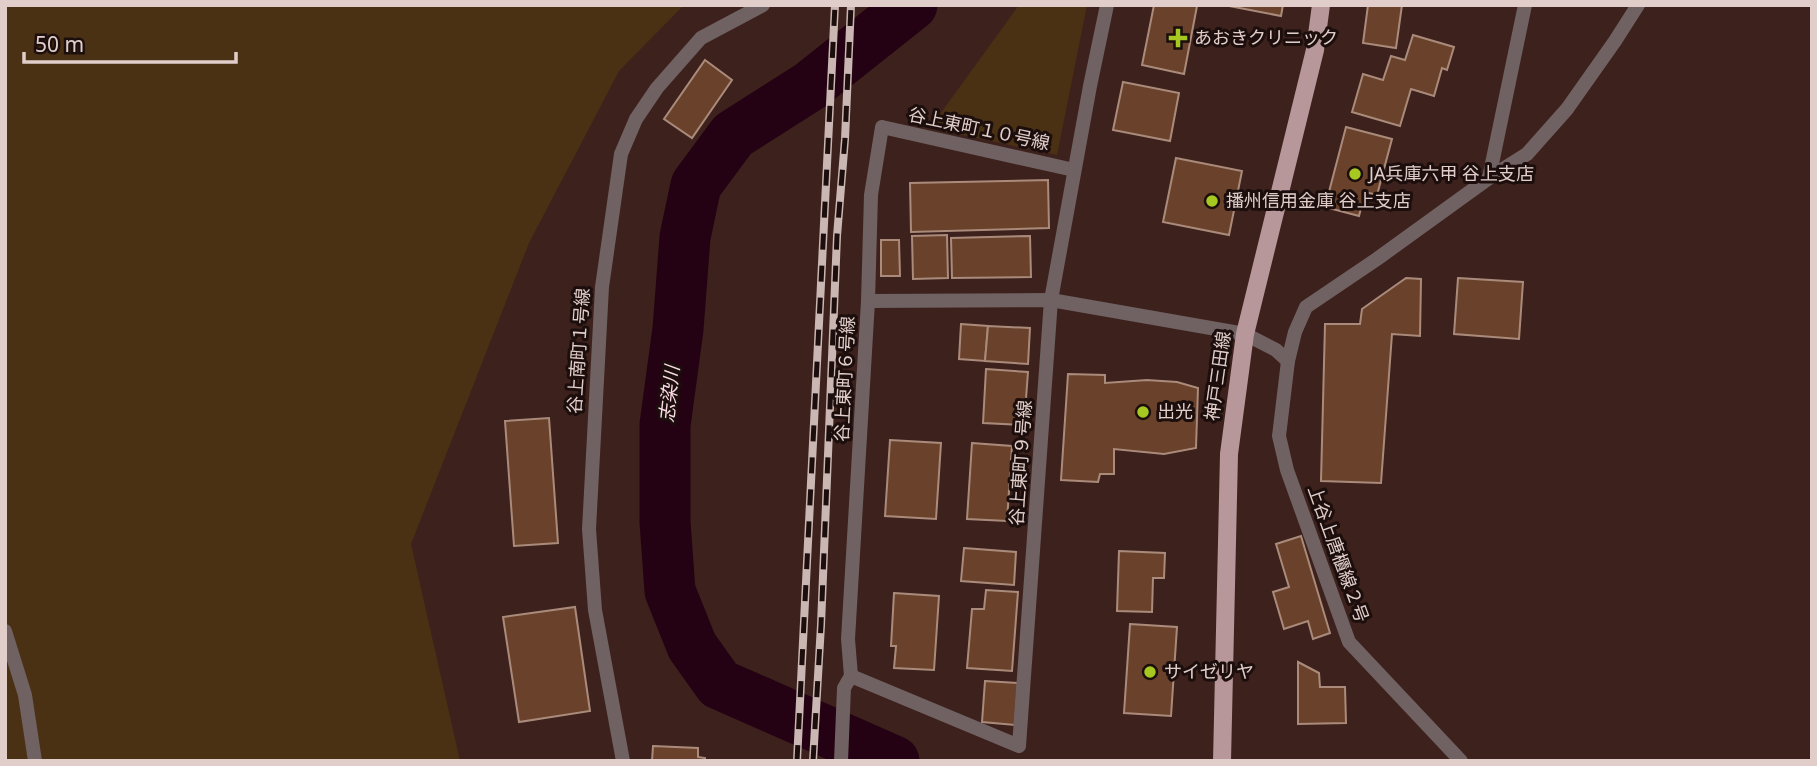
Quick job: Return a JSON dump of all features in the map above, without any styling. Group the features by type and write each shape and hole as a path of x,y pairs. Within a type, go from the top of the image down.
{"main road":[{"name":"神戸三田線","path":"1222,761 1229,454 1245,334 1315,50 1321,5"}],"street":[{"name":"谷上南町１号線","path":"623,761 595,610 589,528 602,287 621,154 636,119 657,88 701,38 763,5"},
{"name":"谷上東町９号線","path":"851,676 1019,746 1051,300 1107,5"},
{"path":"1489,178 1525,5"},
{"name":"上谷上唐櫃線２号","path":"1461,761 1349,642 1287,470 1279,436 1288,361 1295,332 1306,307 1527,154 1567,109 1637,5"},
{"name":"谷上東町１０号線","path":"868,301 871,195 882,127 1074,170"},
{"name":"谷上東町６号線","path":"841,761 844,688 851,676 848,639 868,301 1051,300 1245,334 1276,350 1288,361"},
{"path":"5,631 25,695 35,761"}],"shaded area":[{"path":"5,5 684,5 619,71 529,243 411,544 460,761 5,761"},
{"path":"1019,5 1087,5 1057,155 930,128"}],"building":[{"path":"1154,5 1197,6 1184,74 1142,65"},
{"path":"1224,5 1283,5 1281,16"},
{"path":"1368,5 1402,5 1396,48 1363,43"},
{"path":"1413,35 1454,47 1447,70 1442,68 1434,96 1411,89 1400,126 1352,112 1363,74 1383,80 1391,56 1405,60"},
{"path":"705,60 732,80 692,138 664,119"},
{"path":"1123,82 1179,93 1170,141 1113,130"},
{"path":"1346,127 1392,139 1377,195 1365,192 1359,216 1325,207"},
{"path":"1176,158 1242,171 1229,235 1163,222"},
{"path":"1048,180 1049,228 911,232 910,183"},
{"path":"947,235 948,278 913,279 912,236"},
{"path":"1030,236 1031,277 952,278 951,238"},
{"path":"881,240 899,240 900,276 881,276"},
{"path":"1406,278 1421,279 1420,336 1392,334 1381,483 1321,481 1325,324 1360,324 1362,309"},
{"path":"1458,278 1523,282 1519,339 1454,334"},
{"path":"961,324 988,326 985,361 959,359"},
{"path":"988,326 1030,328 1028,364 985,361"},
{"path":"986,369 1028,372 1024,425 983,423"},
{"path":"1068,374 1105,375 1105,383 1147,380 1177,382 1198,388 1196,448 1164,454 1114,449 1114,474 1100,474 1098,482 1061,480"},
{"path":"549,418 558,543 514,546 505,421"},
{"path":"890,440 941,443 936,519 885,516"},
{"path":"972,443 1012,446 1007,521 967,519"},
{"path":"1301,536 1330,633 1313,639 1308,621 1284,629 1273,592 1289,587 1276,544"},
{"path":"964,548 1016,552 1014,585 961,581"},
{"path":"1119,551 1165,553 1164,578 1153,578 1152,612 1117,611"},
{"path":"986,590 1018,592 1012,671 967,668 972,609 984,609"},
{"path":"894,593 939,596 934,670 894,668 896,646 891,646"},
{"path":"575,607 590,711 519,722 503,617"},
{"path":"1130,624 1177,627 1171,716 1124,713"},
{"path":"1298,662 1319,673 1320,687 1345,687 1346,723 1298,724"},
{"path":"985,681 1018,683 1015,725 982,722"},
{"path":"653,746 698,748 698,757 705,758 705,761 652,761"}],"waterway":[{"name":"志染川","path":"894,761 719,684 692,646 670,591 665,522 665,425 678,329 685,237 696,185 733,135 810,86 912,5"}],"railway":[{"path":"797,761 835,5"},
{"path":"813,761 837,236 845,139 851,5"}],"place":[{"name":"あおきクリニック","path":"1178,38"},
{"name":"JA兵庫六甲 谷上支店","path":"1355,174"},
{"name":"播州信用金庫 谷上支店","path":"1212,201"},
{"name":"出光","path":"1143,412"},
{"name":"サイゼリヤ","path":"1150,672"}]}
